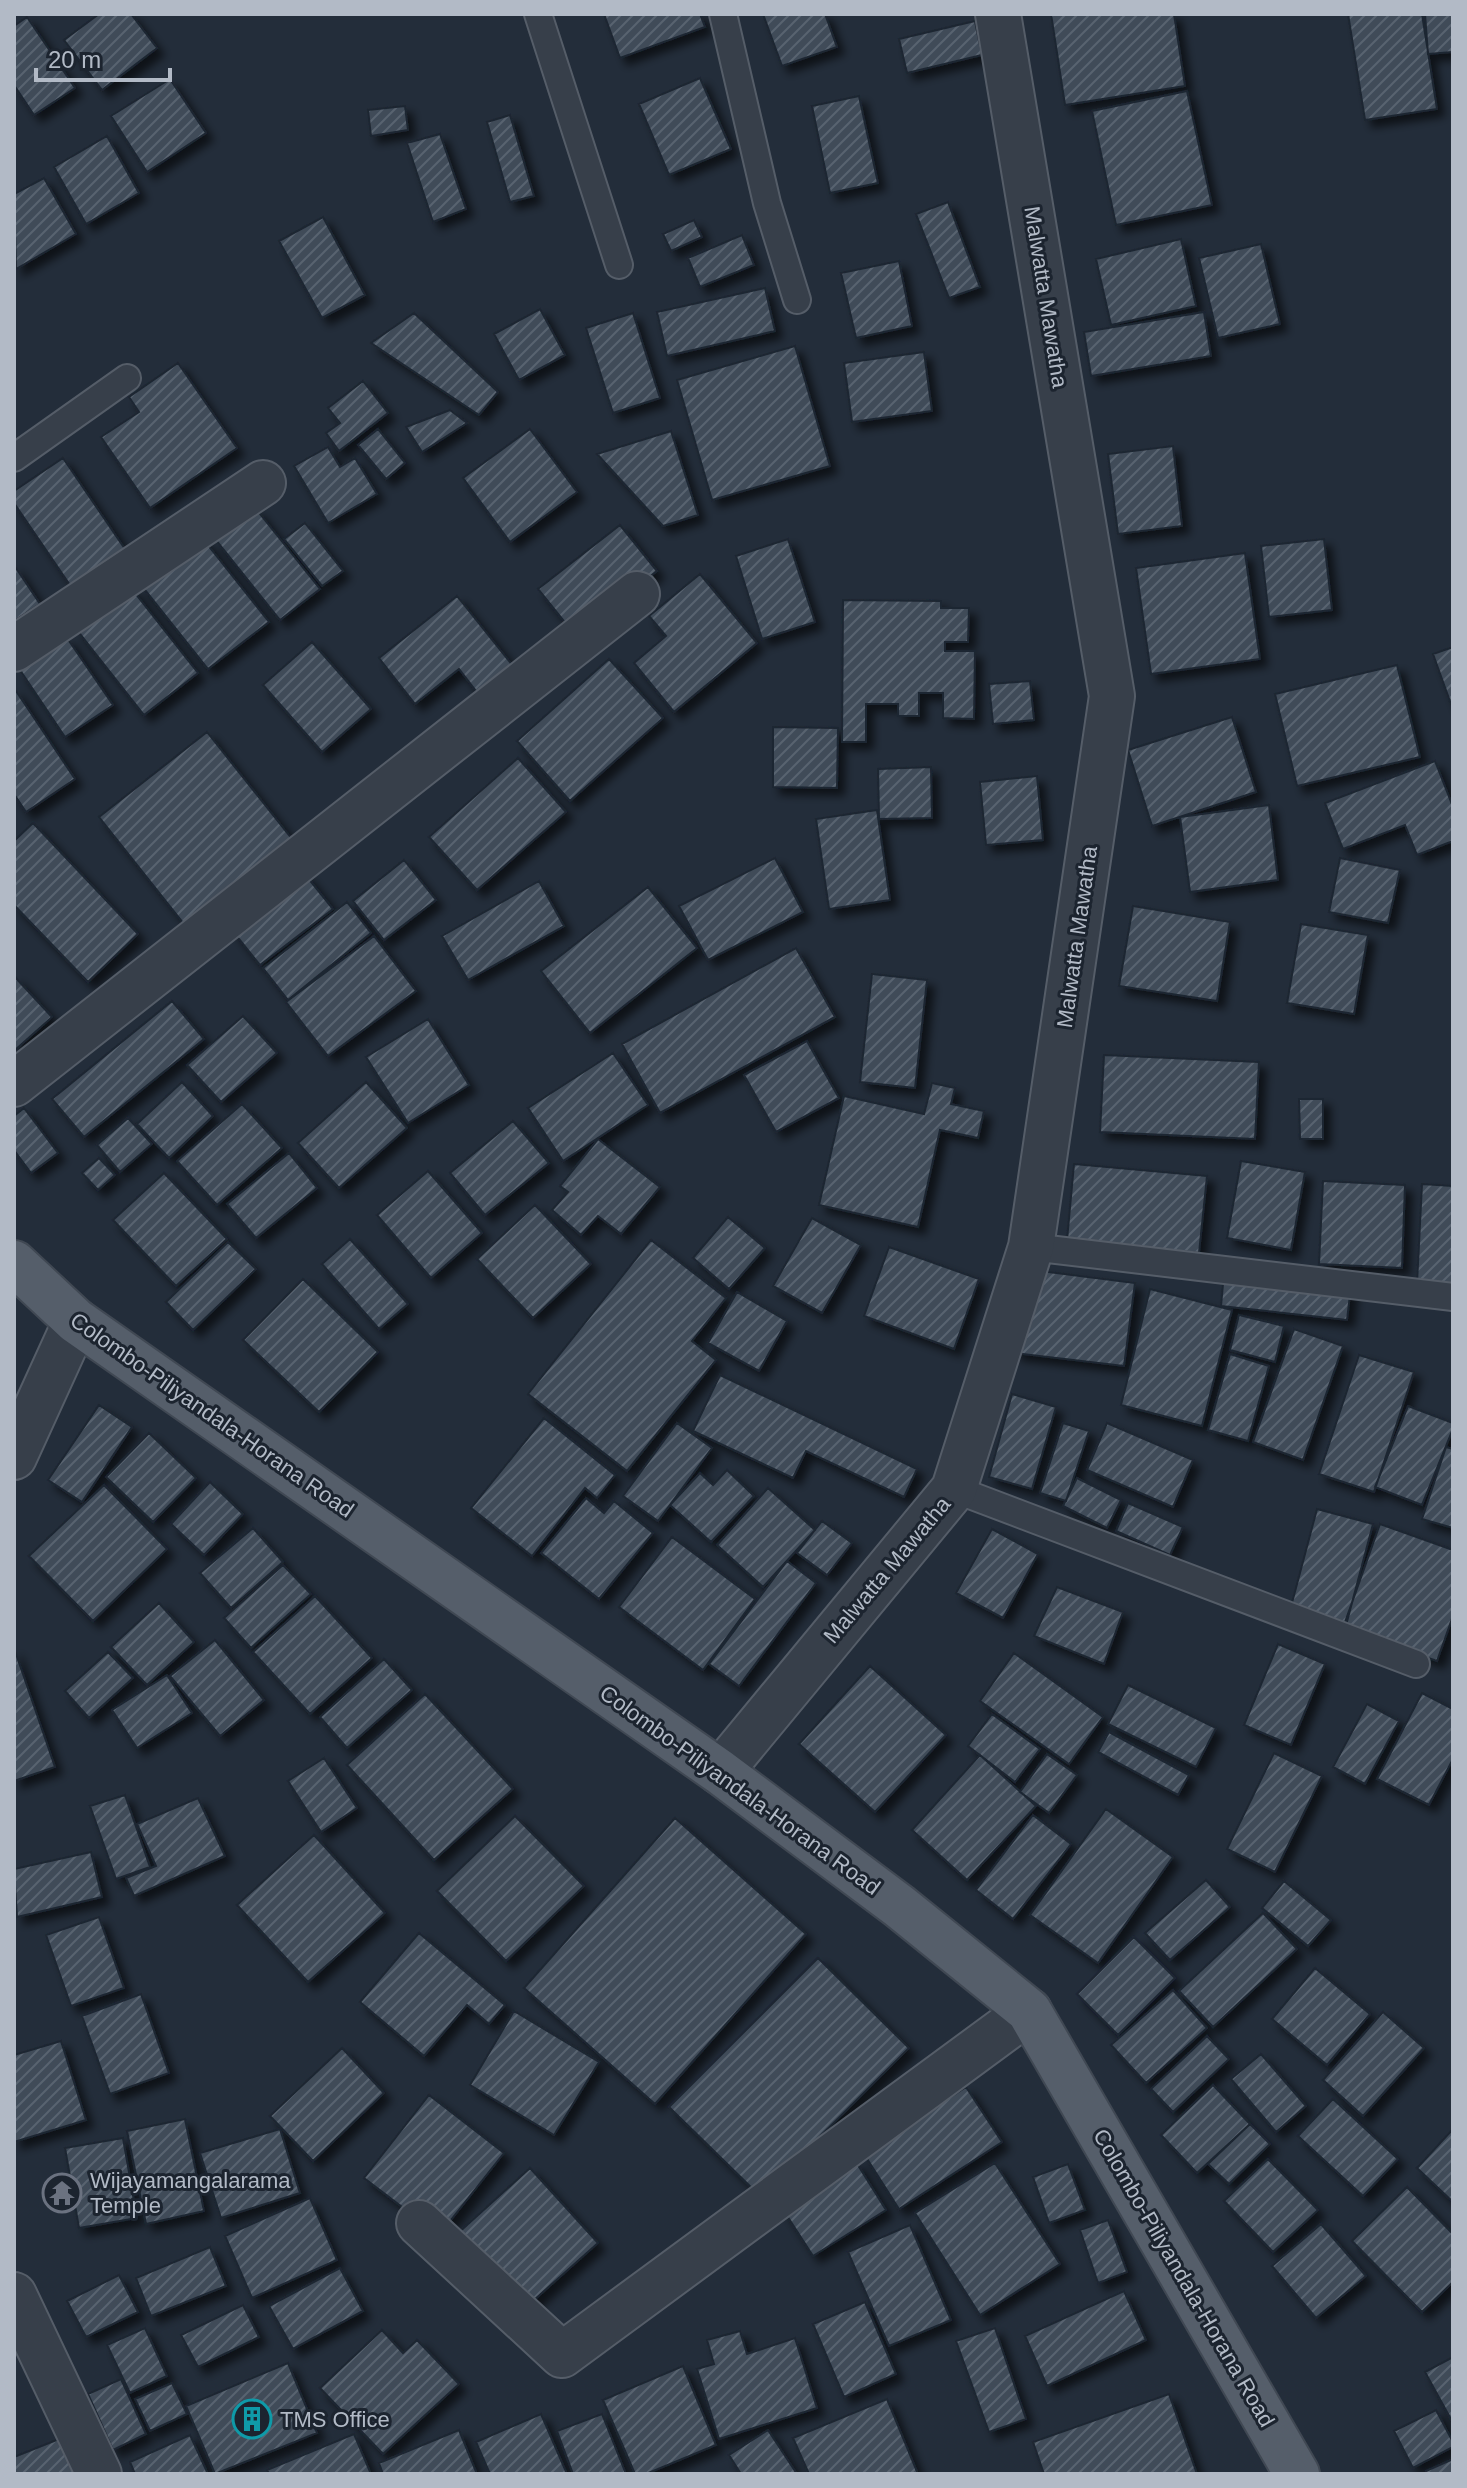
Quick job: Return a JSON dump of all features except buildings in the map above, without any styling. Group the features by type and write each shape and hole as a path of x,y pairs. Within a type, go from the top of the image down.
{"main road":[{"name":"Colombo-Piliyandala-Horana Road","path":"14,1263 76,1321 720,1772 899,1906 1029,2011 1297,2474"}],"street":[{"name":"Malwatta Mawatha","path":"720,1772 954,1489 1031,1247 1112,696 998,14"},
{"path":"14,649 263,483"},
{"path":"14,1084 637,594"},
{"path":"14,1457 76,1321"},
{"path":"419,2223 562,2355 1029,2011"},
{"path":"14,2295 99,2474"}],"lane":[{"path":"538,14 619,265"},
{"path":"723,14 767,203 797,300"},
{"path":"14,458 127,378"},
{"path":"1031,1247 1453,1297"},
{"path":"954,1489 1416,1664"}],"place":[{"name":"Wijayamangalarama Temple","path":"62,2193"},
{"name":"TMS Office","path":"252,2419"}]}
